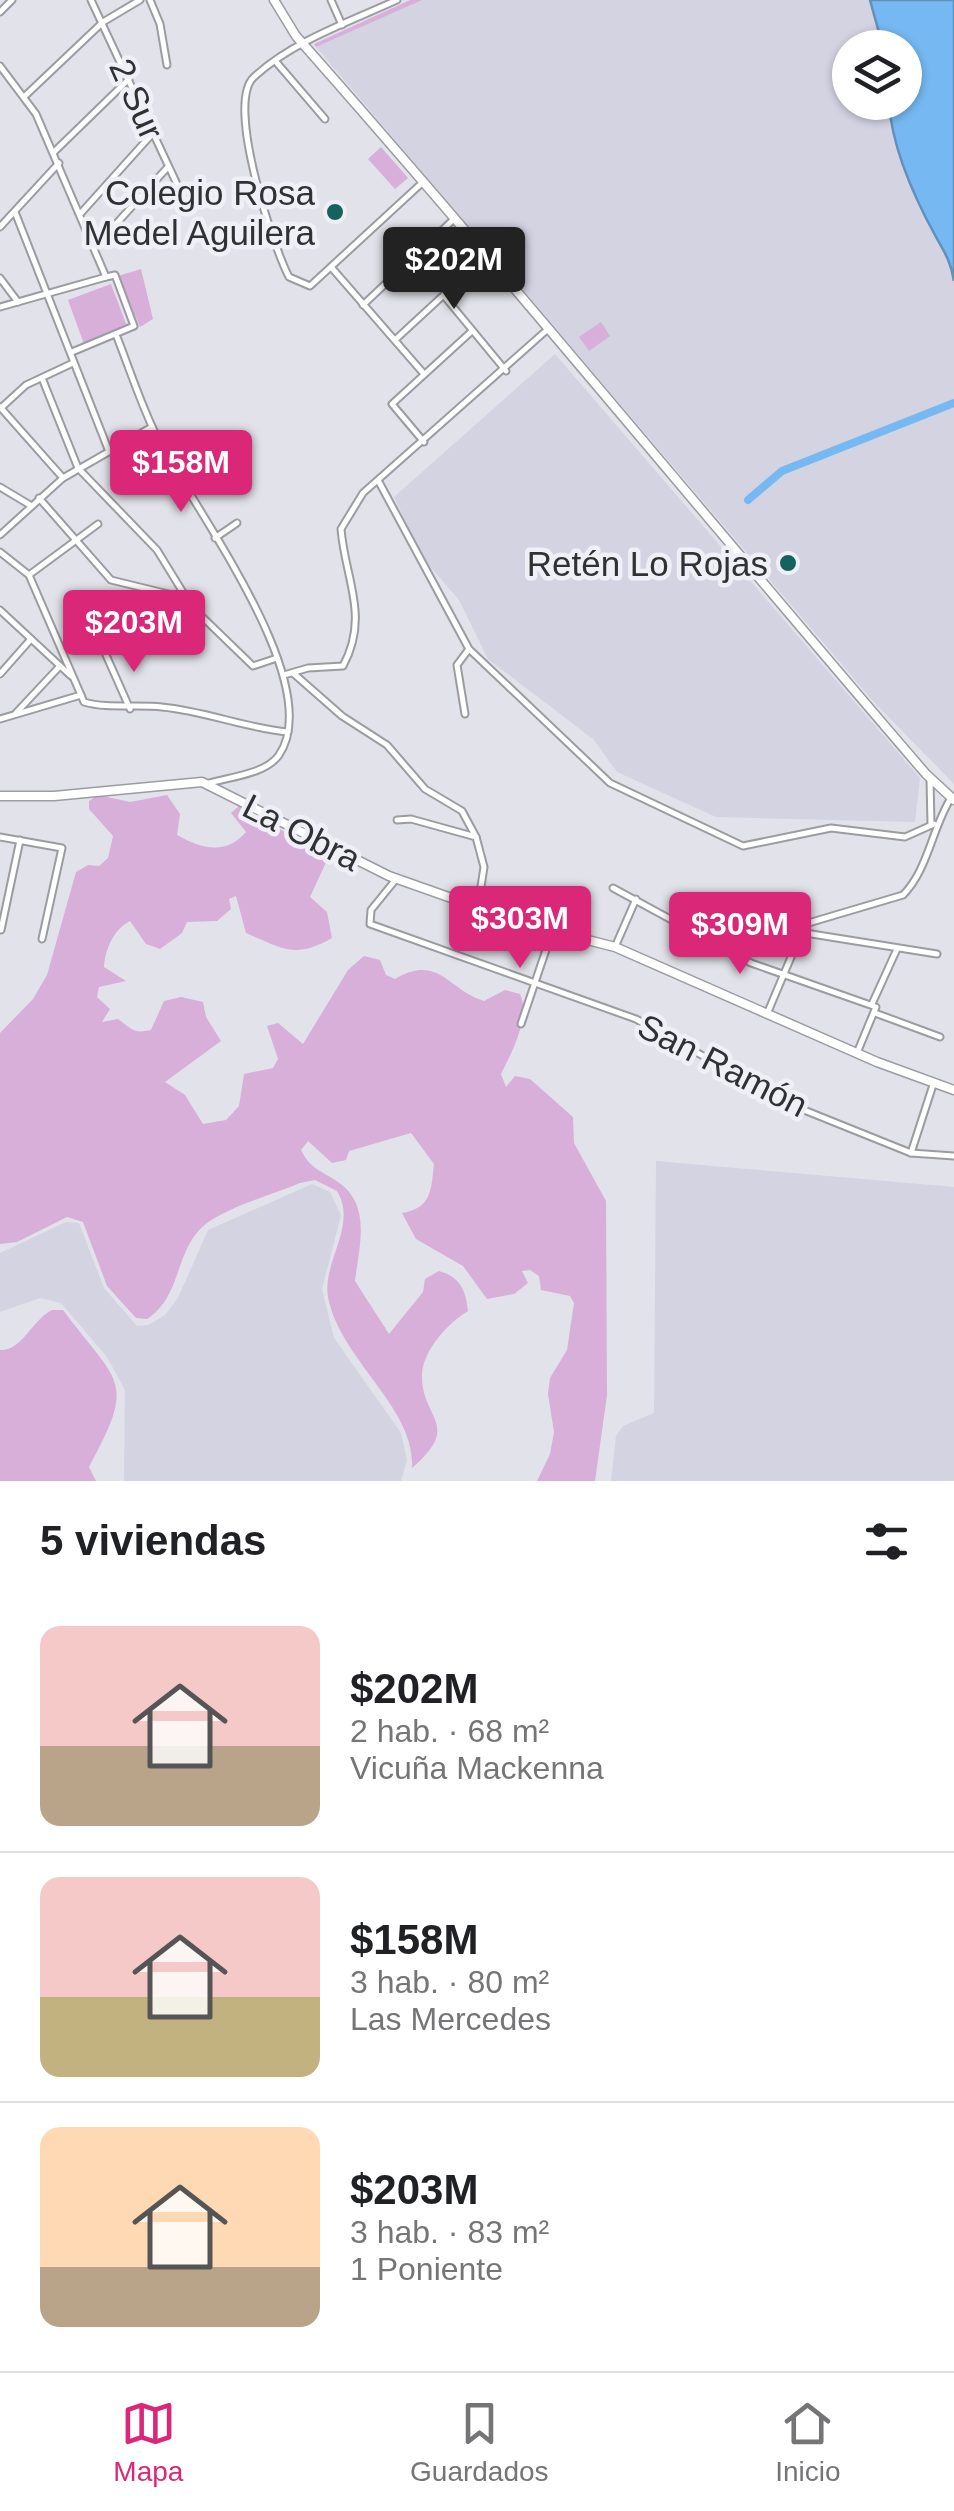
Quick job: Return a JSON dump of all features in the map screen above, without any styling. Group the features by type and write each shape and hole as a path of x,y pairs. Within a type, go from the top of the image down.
{"street":[{"path":"0,12 12,0"},
{"name":"2 Sur","path":"91,0 166,168 183,197"},
{"path":"25,96 103,22 140,0"},
{"path":"150,0 160,24 167,65"},
{"path":"274,0 303,44 550,326 627,425 930,779 952,799 933,825 917,876 903,895 812,920 799,932 768,1014"},
{"path":"330,0 342,25"},
{"path":"397,0 303,44 254,77 247,86 246,100 252,166 289,277 310,286 424,182"},
{"path":"277,63 325,120"},
{"path":"0,66 25,96 54,152 106,277"},
{"path":"54,152 128,79"},
{"path":"80,214 153,133"},
{"path":"0,227 58,163"},
{"path":"94,248 166,168"},
{"path":"15,212 108,449"},
{"path":"364,305 455,218"},
{"path":"394,340 445,298 487,255"},
{"path":"331,267 425,375"},
{"path":"0,307 114,276 134,326 118,337 72,352"},
{"path":"0,278 18,302"},
{"path":"445,298 506,371"},
{"path":"284,675 343,666 354,645 355,610 341,529 363,493 506,371 550,326"},
{"path":"424,442 392,404 472,331"},
{"path":"0,796 63,796 186,780 207,784 272,762 288,732 284,675 250,595 152,427 118,337"},
{"path":"63,478 1,408 19,390 73,363"},
{"path":"42,378 78,468 157,550 186,598 253,666 277,658"},
{"path":"0,535 63,478 152,427"},
{"path":"379,482 469,650 610,783 743,846 831,828 905,837 933,825"},
{"path":"0,487 30,506"},
{"path":"39,498 74,542 116,584 186,598"},
{"path":"215,538 237,523"},
{"path":"29,575 98,524"},
{"path":"0,552 29,575 81,696 89,705 125,697"},
{"path":"1,613 75,680"},
{"path":"0,674 32,639"},
{"path":"465,714 456,665 469,650"},
{"path":"106,655 130,708"},
{"path":"14,716 60,666"},
{"path":"293,673 342,716 387,746 419,783 456,806 476,837 485,879 478,906"},
{"path":"0,719 81,696"},
{"path":"115,702 130,708 175,708 288,732"},
{"path":"930,779 933,825"},
{"name":"La Obra","path":"207,784 350,860 478,906 615,947 932,1085 954,1090"},
{"path":"397,820 411,819 476,837"},
{"path":"0,836 62,848 42,939"},
{"path":"1,930 20,840"},
{"name":"San Ramón","path":"397,878 368,916 370,924 636,1019 794,1106 911,1153 954,1156"},
{"path":"614,888 752,963 872,1004"},
{"path":"712,898 799,932 937,954"},
{"path":"615,947 636,899"},
{"path":"521,1024 553,929"},
{"path":"857,1053 875,1013 872,1004 897,949"},
{"path":"875,1013 940,1037"},
{"path":"911,1153 932,1085"}],"shaded area":[{"path":"410,0 422,0 316,47 314,44"},
{"path":"421,0 870,0 878,30 832,30 832,120 892,120 896,149 950,257 954,281 954,784 873,701 316,47"},
{"path":"381,147 408,178 395,189 368,159"},
{"path":"141,269 153,319 140,327 118,276"},
{"path":"111,284 128,329 84,344 68,300"},
{"path":"601,322 610,336 589,351 579,337"},
{"path":"555,354 920,778 915,822 716,817 617,772 593,739 488,659 459,600 422,557 394,497"},
{"path":"98,795 130,802 167,795 180,814 177,835 213,847 231,844 246,832 231,813 240,805 328,858 310,897 327,912 332,938 319,944 289,949 246,933 236,896 229,899 231,909 217,921 187,922 182,933 160,949 146,944 130,921 111,940 104,967 126,981 99,987 97,997 110,1009 102,1022 118,1019 136,1031 151,1030 164,1001 181,997 203,1002 206,1017 221,1041 165,1082 185,1095 203,1124 226,1120 239,1106 244,1074 273,1068 278,1059 267,1026 278,1023 303,1044 348,970 364,956 380,960 386,975 395,979 410,972 433,972 484,1001 505,990 520,994 521,1024 501,1074 506,1087 515,1076 530,1079 573,1117 574,1143 606,1201 607,1395 595,1481 537,1481 550,1454 554,1432 548,1394 550,1378 567,1350 574,1303 570,1296 541,1290 539,1276 530,1270 522,1271 528,1283 514,1294 487,1299 463,1266 416,1239 402,1213 425,1202 434,1164 411,1133 349,1151 346,1160 332,1163 308,1141 301,1150 311,1165 335,1180 355,1201 361,1226 355,1281 389,1334 423,1292 425,1279 439,1271 457,1281 463,1291 468,1311 438,1338 423,1366 423,1390 437,1431 427,1453 412,1468 410,1446 402,1425 347,1342 328,1297 330,1270 344,1217 337,1191 315,1180 300,1183 207,1223 189,1245 167,1298 147,1319 136,1318 107,1286 83,1222 67,1217 17,1242 0,1244 0,1033 33,999 47,975 76,872 88,865 99,866 108,858 113,836 89,809 89,801"},
{"path":"656,1161 954,1187 954,1481 611,1481 616,1436 623,1426 654,1413"},
{"path":"312,1184 330,1192 341,1215 322,1289 334,1338 401,1433 407,1460 401,1481 124,1481 125,1390 107,1357 61,1303 40,1298 0,1312 0,1253 66,1222 79,1223 104,1288 137,1326 148,1325 165,1315 178,1298 208,1230"},
{"path":"52,1310 63,1310 115,1384 113,1416 89,1467 96,1481 0,1481 0,1350 15,1346"}],"water":[{"path":"870,0 954,0 954,281 947,258 912,189 891,120 922,120 922,30 878,30"}],"waterway":[{"path":"748,500 782,471 954,403"}],"place":[{"name":"Colegio Rosa Medel Aguilera","path":"335,212"},
{"name":"Retén Lo Rojas","path":"788,563"}]}
